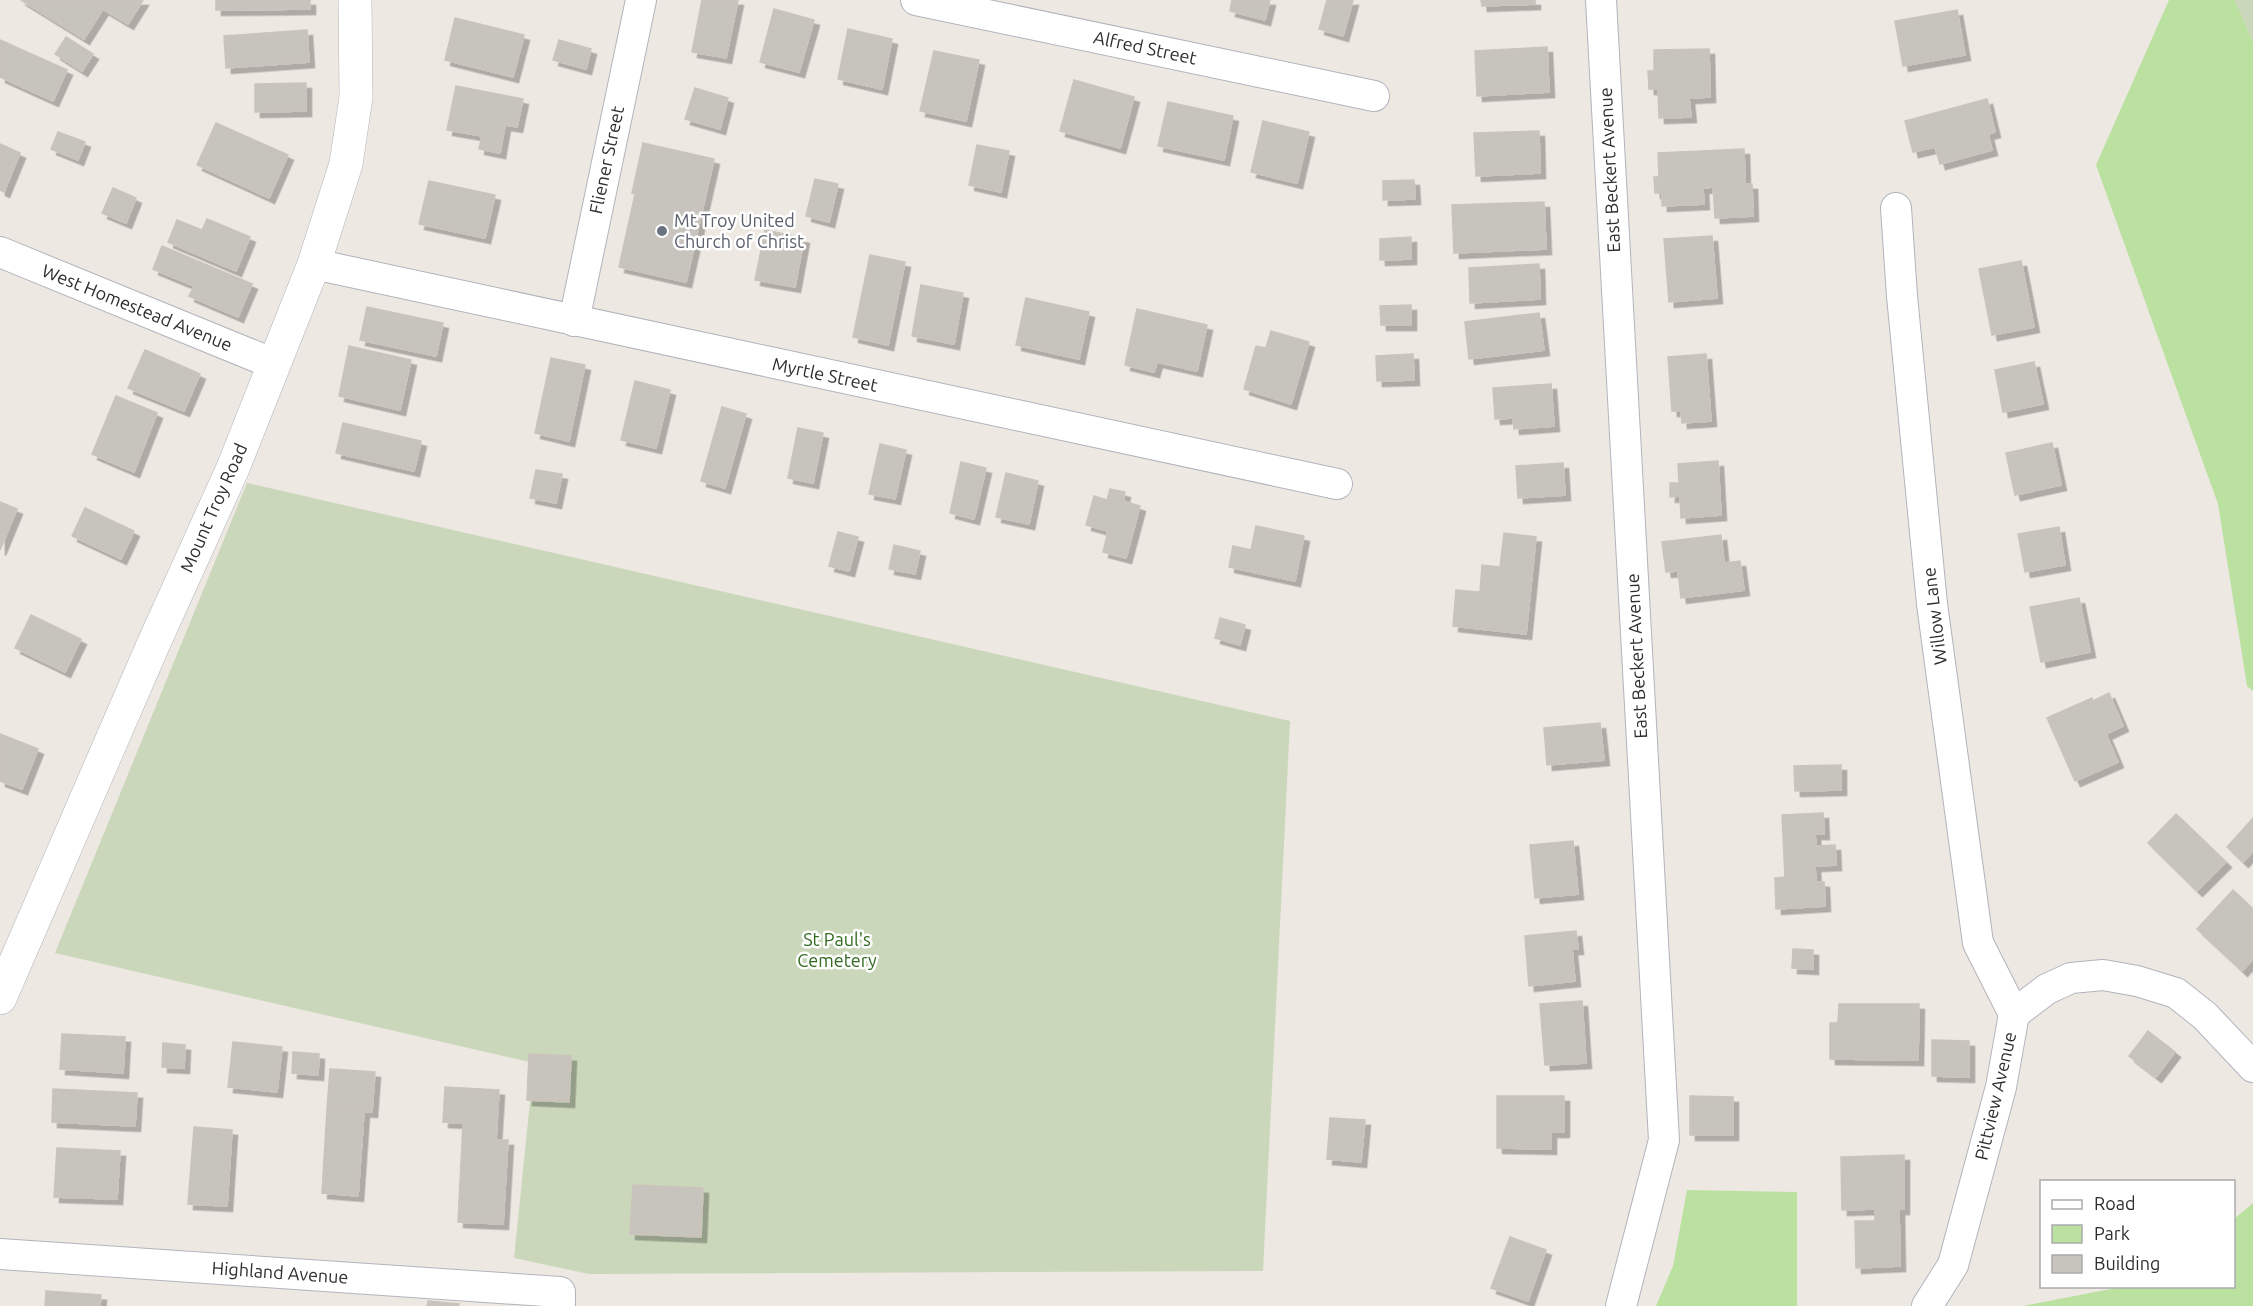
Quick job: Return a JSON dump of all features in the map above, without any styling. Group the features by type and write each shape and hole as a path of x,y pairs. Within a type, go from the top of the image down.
{"street":[{"name":"Mount Troy Road","path":"0,998 153,645 233,468 314,264 346,164 356,98 355,0"},
{"name":"Fliener Street","path":"574,321 640,0"},
{"name":"Alfred Street","path":"916,0 1374,96"},
{"name":"East Beckert Avenue","path":"1601,0 1664,1140 1621,1306"},
{"name":"Willow Lane","path":"1896,208 1902,296 1932,604 1978,943 2014,1014"},
{"name":"West Homestead Avenue","path":"0,252 274,364"},
{"name":"Myrtle Street","path":"314,264 1336,484"},
{"name":"Pittview Avenue","path":"1928,1306 1953,1265 2001,1087 2014,1014 2047,989 2071,978 2103,975 2137,981 2176,993 2205,1016 2253,1067"},
{"name":"Highland Avenue","path":"0,1254 560,1299"}],"green space":[{"path":"2169,0 2235,0 2253,42 2253,691 2247,686 2218,504 2096,165"},
{"path":"2235,0 2253,0 2253,42"},
{"name":"St Paul's Cemetery","path":"247,483 1290,721 1263,1271 589,1274 514,1258 534,1063 55,953"},
{"path":"1687,1190 1797,1192 1797,1306 1656,1306 1673,1266"},
{"path":"2253,1203 2253,1306 2023,1306 2116,1288 2235,1288 2235,1218"}],"building":[{"path":"21,0 143,0 128,24 103,9 84,39"},
{"path":"216,0 310,0 310,9 216,10"},
{"path":"702,0 738,0 726,58 692,52"},
{"path":"1232,0 1270,0 1265,20 1230,11"},
{"path":"1327,0 1353,0 1343,36 1319,29"},
{"path":"1481,0 1535,0 1535,4 1482,6"},
{"path":"774,9 814,20 799,72 760,62"},
{"path":"1957,10 1965,55 1903,66 1895,21"},
{"path":"455,18 524,35 513,77 445,60"},
{"path":"848,29 892,39 882,89 838,79"},
{"path":"307,30 309,62 226,68 224,36"},
{"path":"66,37 93,54 82,71 55,54"},
{"path":"0,40 67,70 53,101 0,77"},
{"path":"559,40 591,49 586,69 553,60"},
{"path":"1547,47 1549,92 1477,96 1475,51"},
{"path":"1709,49 1710,97 1689,98 1691,117 1659,118 1658,89 1649,89 1648,71 1654,71 1654,50"},
{"path":"934,51 979,60 966,121 920,111"},
{"path":"1074,80 1134,97 1120,148 1060,131"},
{"path":"306,83 306,111 255,112 255,84"},
{"path":"456,86 523,99 517,127 505,125 500,153 479,149 482,136 447,130"},
{"path":"695,88 728,98 720,129 685,119"},
{"path":"1987,99 1995,132 1988,134 1992,150 1940,164 1935,147 1913,152 1905,121"},
{"path":"1168,102 1233,116 1224,160 1158,146"},
{"path":"1263,121 1309,132 1297,183 1251,172"},
{"path":"216,123 288,155 269,198 197,165"},
{"path":"1539,131 1540,173 1476,176 1474,133"},
{"path":"58,132 85,142 78,160 51,149"},
{"name":"Mt Troy United Church of Christ","path":"643,143 714,159 686,282 619,267 635,194 632,193"},
{"path":"0,144 20,153 4,192 0,190"},
{"path":"977,145 1009,151 1001,192 969,185"},
{"path":"1744,149 1745,184 1752,184 1753,216 1715,218 1713,187 1703,188 1704,204 1662,206 1662,193 1655,193 1654,177 1659,177 1658,153"},
{"path":"815,179 838,184 829,222 806,216"},
{"path":"1414,180 1415,199 1383,200 1383,181"},
{"path":"429,181 495,195 485,238 419,224"},
{"path":"113,188 136,198 126,223 102,213"},
{"path":"1544,202 1546,249 1454,253 1452,205"},
{"path":"207,219 250,237 236,271 168,242 177,220 202,230"},
{"path":"765,230 804,238 795,287 755,280"},
{"path":"1712,236 1717,298 1669,302 1664,239"},
{"path":"1411,237 1411,259 1380,260 1380,239"},
{"path":"162,246 252,284 238,317 189,296 194,286 153,269"},
{"path":"870,255 905,262 888,345 853,337"},
{"path":"2021,261 2034,327 1992,335 1979,269"},
{"path":"1539,264 1540,299 1470,303 1469,268"},
{"path":"921,285 963,293 954,344 912,336"},
{"path":"1026,298 1089,312 1079,359 1016,345"},
{"path":"1411,305 1411,325 1381,325 1380,306"},
{"path":"367,307 443,323 436,356 360,340"},
{"path":"1137,309 1207,325 1197,371 1157,362 1154,372 1125,365"},
{"path":"1539,313 1544,350 1469,359 1465,322"},
{"path":"1271,331 1309,342 1291,404 1244,389 1256,346 1266,348"},
{"path":"349,346 411,360 400,410 339,396"},
{"path":"145,350 200,374 184,411 128,388"},
{"path":"1413,354 1414,380 1377,381 1376,356"},
{"path":"1706,354 1711,421 1682,423 1681,411 1672,411 1668,357"},
{"path":"551,358 585,365 569,441 535,433"},
{"path":"2034,362 2043,404 2003,412 1995,370"},
{"path":"635,381 670,390 656,448 621,440"},
{"path":"1551,384 1554,426 1514,429 1513,418 1495,419 1493,388"},
{"path":"116,396 157,413 134,472 92,454"},
{"path":"722,407 746,414 725,488 701,481"},
{"path":"343,423 421,441 414,471 336,453"},
{"path":"798,428 823,433 813,483 788,478"},
{"path":"2052,443 2061,485 2015,495 2006,453"},
{"path":"880,444 906,450 895,499 869,494"},
{"path":"1718,461 1721,515 1681,518 1680,496 1670,497 1670,483 1679,483 1678,464"},
{"path":"961,462 986,468 974,519 950,513"},
{"path":"1563,463 1565,495 1518,498 1516,466"},
{"path":"536,470 562,474 556,503 530,498"},
{"path":"1006,473 1038,481 1029,524 996,517"},
{"path":"1110,489 1125,492 1123,501 1140,506 1126,558 1103,552 1108,531 1086,525 1094,496 1107,500"},
{"path":"0,502 17,509 0,550"},
{"path":"85,508 134,531 121,559 72,536"},
{"path":"1256,526 1304,536 1295,581 1229,567 1233,546 1251,550"},
{"path":"2059,527 2065,565 2025,572 2018,534"},
{"path":"838,532 858,537 849,571 829,566"},
{"path":"1504,533 1536,537 1526,634 1453,626 1456,590 1480,592 1482,565 1500,567"},
{"path":"1721,535 1724,563 1740,561 1744,590 1681,598 1678,571 1666,572 1662,542"},
{"path":"894,545 920,551 915,574 889,569"},
{"path":"2079,598 2090,652 2041,662 2030,607"},
{"path":"31,615 81,639 65,672 15,648"},
{"path":"1220,618 1245,625 1240,645 1215,638"},
{"path":"2109,693 2123,726 2106,734 2118,762 2075,781 2047,718"},
{"path":"1600,723 1604,760 1547,765 1544,728"},
{"path":"0,734 38,749 22,789 0,781"},
{"path":"1841,765 1841,790 1795,791 1794,766"},
{"path":"1823,813 1824,834 1815,834 1816,846 1835,845 1836,865 1815,866 1816,882 1824,882 1825,906 1776,909 1775,878 1785,877 1782,815"},
{"path":"2176,814 2226,862 2197,891 2148,843"},
{"path":"2253,818 2253,851 2243,862 2227,847"},
{"path":"1573,841 1578,894 1535,898 1530,845"},
{"path":"2233,890 2253,909 2253,959 2242,971 2197,929"},
{"path":"1576,931 1578,949 1572,949 1575,981 1529,986 1525,936"},
{"path":"1793,949 1813,950 1813,969 1792,968"},
{"path":"1582,1001 1586,1063 1545,1065 1540,1004"},
{"path":"1839,1004 1919,1004 1918,1060 1830,1059 1830,1023 1838,1023"},
{"path":"2148,1031 2175,1052 2156,1077 2129,1056"},
{"path":"62,1034 125,1037 123,1073 60,1069"},
{"path":"1932,1040 1969,1041 1969,1077 1932,1076"},
{"path":"233,1042 282,1047 277,1092 228,1087"},
{"path":"163,1043 185,1045 184,1068 162,1067"},
{"path":"293,1052 319,1054 318,1075 292,1073"},
{"path":"529,1054 571,1056 569,1102 527,1100"},
{"path":"330,1069 375,1072 372,1112 327,1109"},
{"path":"445,1087 499,1090 496,1140 508,1140 503,1224 458,1222 463,1123 443,1122"},
{"path":"53,1089 137,1093 135,1126 52,1122"},
{"path":"1497,1096 1564,1096 1564,1132 1551,1132 1551,1149 1497,1148"},
{"path":"1690,1096 1733,1097 1733,1135 1690,1135"},
{"path":"327,1109 364,1112 358,1196 322,1193"},
{"path":"1330,1118 1365,1120 1361,1162 1327,1159"},
{"path":"194,1127 232,1130 227,1206 188,1204"},
{"path":"57,1148 120,1151 117,1199 54,1197"},
{"path":"1904,1155 1904,1209 1899,1209 1900,1266 1856,1268 1855,1221 1875,1221 1875,1209 1842,1210 1841,1157"},
{"path":"633,1185 703,1188 701,1237 630,1234"},
{"path":"1510,1237 1546,1250 1528,1301 1491,1288"},
{"path":"46,1291 101,1295 100,1306 45,1306"},
{"path":"428,1301 459,1304 458,1306 427,1306"}],"place":[{"name":"Mt Troy United Church of Christ","path":"662,231"}]}
